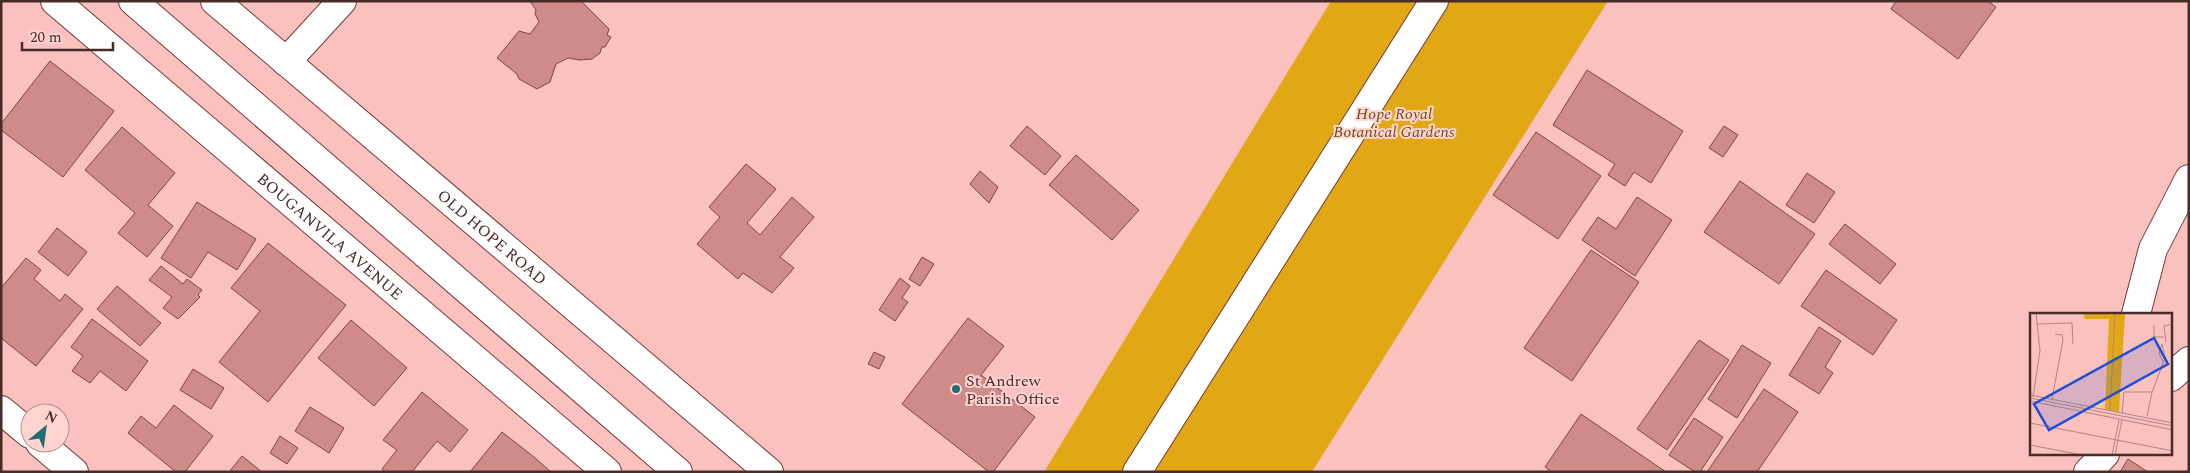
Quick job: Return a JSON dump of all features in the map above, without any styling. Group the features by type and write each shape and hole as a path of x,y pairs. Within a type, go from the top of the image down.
{"main road":[{"name":"BOUGANVILA AVENUE","path":"55,1 607,472"},
{"path":"133,1 678,472"},
{"name":"OLD HOPE ROAD","path":"215,1 769,472"},
{"path":"286,62 342,1"},
{"path":"1137,472 1434,1"},
{"path":"2136,313 2153,249 2189,178"},
{"path":"2172,376 2189,361"},
{"path":"1,410 20,426"},
{"path":"52,453 74,472"},
{"path":"2088,472 2103,456"}],"green space":[{"name":"Hope Royal Botanical Gardens","path":"1331,1 1608,1 1312,472 1044,472"}],"building":[{"path":"530,1 581,1 609,29 607,35 611,37 605,47 602,47 600,53 592,59 568,58 556,64 550,82 537,89 519,79 517,74 497,58 519,31 530,34 539,22 535,14 536,10"},
{"path":"1896,1 1988,1 1996,7 1958,59 1891,9"},
{"path":"50,61 114,111 63,177 1,130 1,124"},
{"path":"1587,70 1683,131 1651,183 1634,172 1625,186 1608,175 1615,164 1553,125"},
{"path":"1027,126 1061,156 1045,175 1010,146"},
{"path":"1724,126 1738,135 1723,157 1709,148"},
{"path":"122,127 175,173 148,205 173,226 147,257 118,233 135,213 85,170"},
{"path":"1536,132 1601,176 1558,239 1493,195"},
{"path":"1076,155 1139,210 1112,240 1049,185"},
{"path":"746,164 776,189 747,223 760,235 792,197 814,217 780,257 794,268 772,293 743,273 738,279 697,244 720,217 709,207"},
{"path":"980,171 998,187 989,203 970,184"},
{"path":"1807,173 1835,192 1814,223 1786,205"},
{"path":"1740,181 1815,234 1779,284 1704,232"},
{"path":"1637,197 1672,220 1635,276 1582,240 1598,217 1616,229"},
{"path":"197,202 256,239 237,270 208,252 191,278 161,258"},
{"path":"1845,224 1896,264 1880,284 1829,244"},
{"path":"57,228 87,252 68,276 38,252"},
{"path":"268,243 346,305 268,402 219,362 260,311 231,288"},
{"path":"1591,250 1639,282 1572,381 1524,348"},
{"path":"922,257 934,264 920,286 909,279"},
{"path":"26,258 41,270 34,279 60,301 65,294 83,309 36,366 1,338 1,288"},
{"path":"161,266 183,284 187,279 202,290 198,295 200,297 178,319 163,308 172,297 149,280"},
{"path":"1826,270 1897,320 1873,355 1801,306"},
{"path":"900,278 910,286 902,298 908,302 895,321 879,310"},
{"path":"117,286 161,323 140,346 97,309"},
{"name":"St Andrew Parish Office","path":"968,318 1004,346 981,375 1035,417 993,472 989,472 902,404"},
{"path":"92,319 148,361 126,391 100,371 90,383 72,371 83,356 71,347"},
{"path":"351,320 407,368 374,406 318,358"},
{"path":"1819,327 1841,341 1825,367 1833,373 1819,394 1789,375"},
{"path":"1699,340 1729,360 1667,450 1637,429"},
{"path":"1742,345 1771,363 1737,418 1708,399"},
{"path":"874,352 885,357 879,369 868,364"},
{"path":"193,369 224,388 211,409 180,390"},
{"path":"1764,389 1798,412 1757,472 1707,472"},
{"path":"422,392 468,430 450,452 437,441 412,472 385,472 382,469 397,450 383,440"},
{"path":"174,405 213,436 185,472 176,472 128,433 141,416 156,428"},
{"path":"310,407 344,428 329,453 295,431"},
{"path":"1581,414 1666,472 1552,472 1545,467"},
{"path":"1694,418 1723,437 1700,472 1695,472 1669,455"},
{"path":"502,432 534,457 551,472 470,472"},
{"path":"280,436 298,448 287,464 270,453"},
{"path":"242,456 262,472 229,472"},
{"path":"2128,459 2148,472 2120,472"}],"place":[{"name":"St Andrew Parish Office","path":"956,389"}]}
